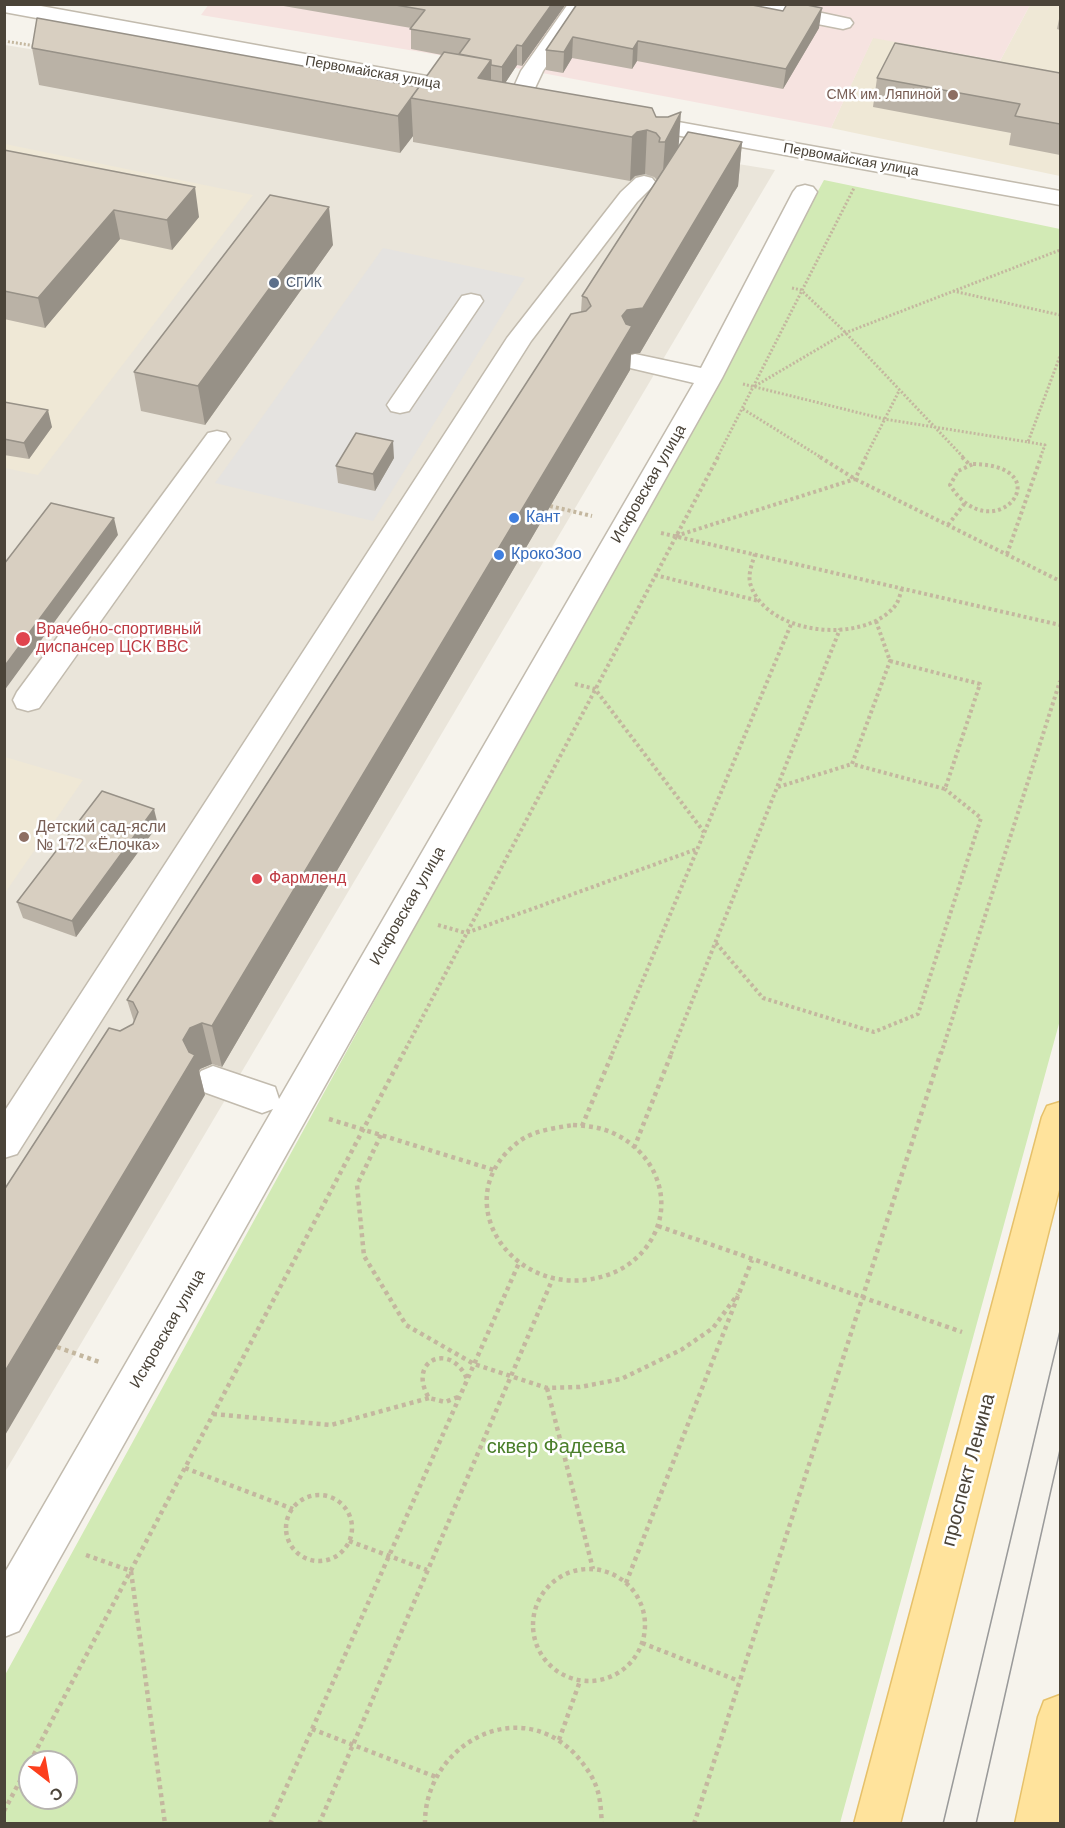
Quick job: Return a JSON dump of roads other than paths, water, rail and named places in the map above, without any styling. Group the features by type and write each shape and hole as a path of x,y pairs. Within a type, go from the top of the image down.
{"main road":[{"name":"проспект Ленина","path":"878,1824 1060,1117"},
{"path":"1038,1824 1060,1717"}],"street":[{"path":"519,100 532,71 579,4"},
{"path":"746,4 843,23"},
{"name":"Первомайская улица","path":"4,6 541,104"},
{"name":"Первомайская улица","path":"619,118 1060,198"},
{"path":"660,150 679,129"},
{"path":"4,1143 88,1040 531,340 635,187"},
{"name":"Искровская улица","path":"4,1616 278,1102 709,378 805,192"},
{"path":"400,405 471,301"},
{"path":"635,362 709,378"},
{"path":"28,700 217,439"},
{"path":"213,1081 278,1102"}],"tunnel":[{"path":"633,181 653,152"}],"tram line":[{"path":"943,1824 1060,1331"},
{"path":"976,1824 1060,1450"}],"place":[{"name":"СМК им. Ляпиной","path":"953,95"},
{"name":"СГИК","path":"274,283"},
{"name":"Кант","path":"514,518"},
{"name":"КрокоЗоо","path":"499,555"},
{"name":"Врачебно-спортивный диспансер ЦСК ВВС","path":"23,639"},
{"name":"Детский сад-ясли № 172 «Ёлочка»","path":"24,837"},
{"name":"Фармленд","path":"257,879"}],"park label":[{"name":"сквер Фадеева","path":"556,1447"}]}
